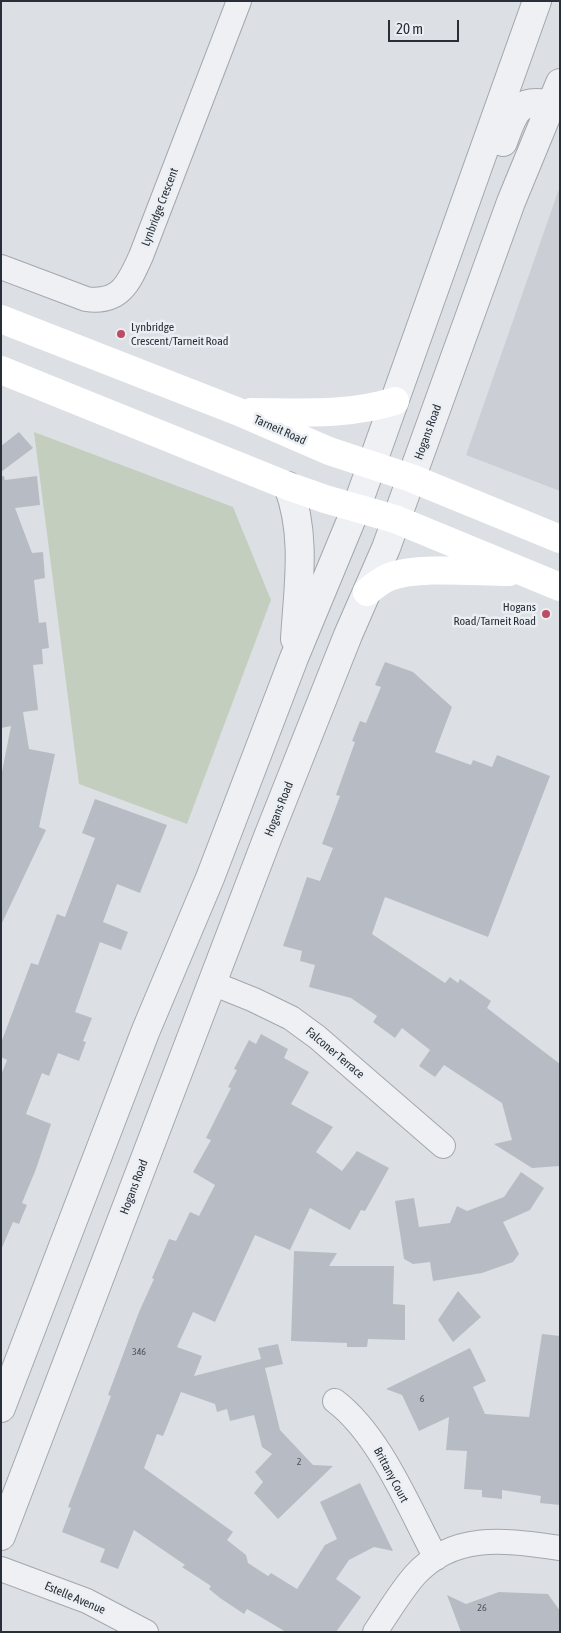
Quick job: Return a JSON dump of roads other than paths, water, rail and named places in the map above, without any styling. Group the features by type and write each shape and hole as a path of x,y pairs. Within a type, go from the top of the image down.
{"main road":[{"name":"Tarneit Road","path":"1,319 239,412 330,451 411,478 560,539"},
{"path":"1,370 288,486 325,499 357,506 395,519 518,572 560,587"},
{"path":"239,412 348,411 369,409 395,400"},
{"path":"367,592 391,576 421,571 518,572"}],"street":[{"name":"Lynbridge Crescent","path":"1,267 86,299 97,300 119,293 130,281 239,1"},
{"path":"1,1408 104,1137 214,869 294,658 357,506 537,1"},
{"path":"438,275 476,217 514,113 523,105 556,94"},
{"name":"Hogans Road","path":"1,1536 212,983 340,654 367,592 411,478 511,202 556,94"},
{"path":"288,486 297,508 300,534 294,658"},
{"name":"Falconer Terrace","path":"212,983 254,1000 290,1018 317,1037 442,1146"},
{"name":"Brittany Court","path":"334,1401 351,1413 371,1436 436,1558"},
{"path":"375,1632 416,1575 436,1558 464,1545 489,1540 560,1548"},
{"name":"Estelle Avenue","path":"1,1569 87,1601 146,1632"}],"place":[{"name":"Lynbridge Crescent/Tarneit Road","path":"121,334"},
{"name":"Hogans Road/Tarneit Road","path":"546,614"}]}
